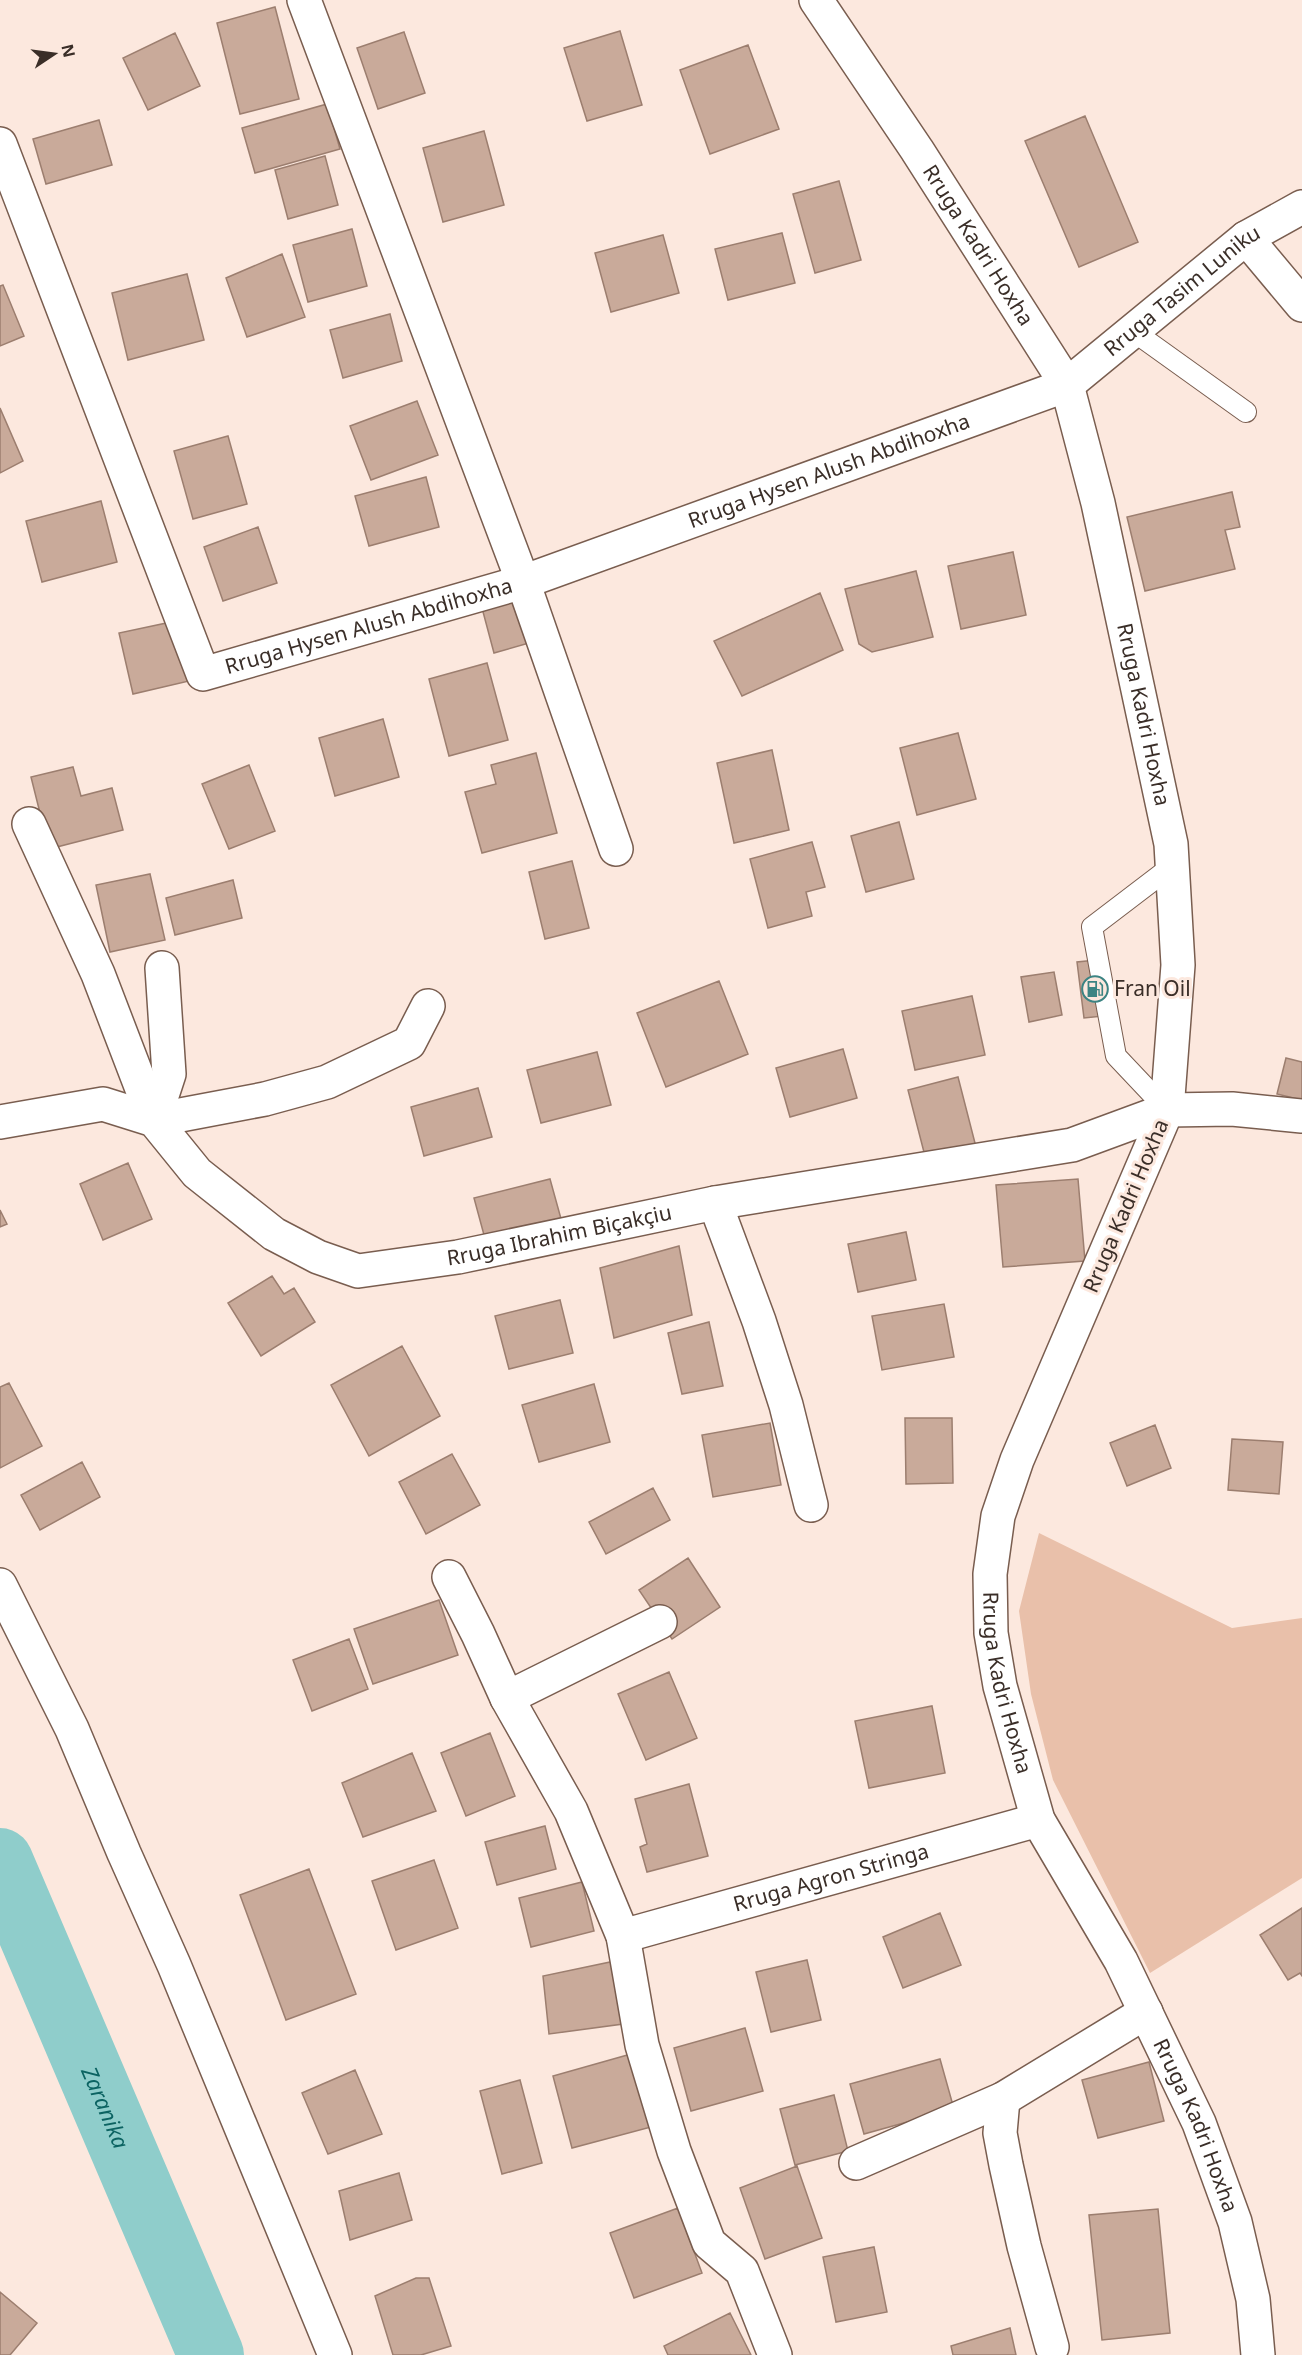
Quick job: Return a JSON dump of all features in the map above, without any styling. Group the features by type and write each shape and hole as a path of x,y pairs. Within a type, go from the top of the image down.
{"street":[{"path":"304,0 523,582 616,849"},
{"name":"Rruga Kadri Hoxha","path":"816,0 917,150 1067,385 1098,503 1171,844 1178,965 1167,1110 1017,1460 998,1516 990,1574 991,1634 1000,1686 1038,1821 1121,1961 1199,2123 1235,2222 1252,2299 1258,2355"},
{"name":"Rruga Hysen Alush Abdihoxha","path":"0,144 203,674 523,582 1067,385"},
{"name":"Rruga Tasim Luniku","path":"1067,385 1246,238 1302,207"},
{"path":"1246,238 1302,305"},
{"name":"Rruga Ibrahim Biçakçiu","path":"29,824 98,974 154,1120 197,1173 274,1234 318,1257 358,1271 459,1257 715,1203 1072,1145 1167,1110 1232,1109 1302,1116"},
{"path":"154,1120 169,1074 162,968"},
{"path":"0,1122 104,1104 154,1120 265,1099 327,1082 409,1043 428,1006"},
{"path":"715,1203 759,1321 786,1405 811,1505"},
{"path":"449,1577 507,1698 571,1811 623,1936 642,2045 674,2151 710,2243 741,2271 775,2355"},
{"path":"0,1586 72,1729 174,1965 335,2355"},
{"path":"507,1698 660,1622"},
{"name":"Rruga Agron Stringa","path":"623,1936 1038,1821"},
{"path":"856,2163 1003,2099 1146,2012"},
{"path":"1003,2099 1000,2133 1006,2166 1024,2246 1052,2347"}],"lane":[{"path":"1133,331 1246,412"},
{"path":"1167,1110 1116,1056 1092,927 1172,866"}],"shaded area":[{"path":"1039,1533 1232,1628 1302,1618 1302,1878 1150,1973 1053,1780 1031,1694 1019,1611"}],"building":[{"path":"275,7 299,99 240,114 217,23"},
{"path":"620,31 642,105 587,121 564,48"},
{"path":"404,32 425,93 378,109 357,48"},
{"path":"175,33 200,86 148,110 123,58"},
{"path":"748,45 779,129 710,154 680,70"},
{"path":"327,104 340,149 255,173 242,128"},
{"path":"1085,116 1138,242 1079,267 1025,141"},
{"path":"99,120 112,165 46,184 33,139"},
{"path":"484,131 504,205 443,222 423,148"},
{"path":"325,156 338,205 288,219 275,170"},
{"path":"839,181 861,260 815,273 793,194"},
{"path":"352,229 367,286 308,302 293,245"},
{"path":"782,233 795,283 728,300 715,249"},
{"path":"663,235 679,293 611,312 595,253"},
{"path":"282,254 305,317 247,337 226,278"},
{"path":"187,274 204,340 128,360 112,293"},
{"path":"3,285 24,336 0,346 0,286"},
{"path":"390,314 402,361 343,378 330,330"},
{"path":"417,401 438,455 371,480 350,426"},
{"path":"0,408 23,461 0,473"},
{"path":"228,436 247,504 193,519 174,451"},
{"path":"426,477 439,527 369,546 355,496"},
{"path":"1232,492 1240,527 1225,530 1235,569 1145,591 1127,517"},
{"path":"101,501 117,562 42,582 26,521"},
{"path":"258,527 277,583 223,601 204,547"},
{"path":"1013,552 1026,615 961,629 948,566"},
{"path":"916,571 933,637 872,652 859,644 845,589"},
{"path":"820,593 843,650 742,696 714,641"},
{"path":"517,598 529,643 494,653 482,608"},
{"path":"176,621 189,681 133,694 119,633"},
{"path":"487,663 508,740 449,756 429,679"},
{"path":"383,719 399,777 335,796 319,738"},
{"path":"958,733 976,799 917,815 900,748"},
{"path":"772,750 789,830 734,843 717,763"},
{"path":"536,753 557,833 482,853 465,792 496,784 491,765"},
{"path":"249,765 275,831 229,849 202,784"},
{"path":"73,767 81,796 112,788 123,830 49,849 31,777"},
{"path":"899,822 914,879 866,892 851,836"},
{"path":"812,842 825,887 806,892 812,916 768,928 750,859"},
{"path":"572,861 589,928 545,939 529,872"},
{"path":"150,874 165,940 110,952 96,885"},
{"path":"233,880 242,918 175,935 166,898"},
{"name":"Fran Oil","path":"1106,959 1113,1015 1084,1018 1077,962"},
{"path":"1054,972 1062,1015 1029,1022 1021,977"},
{"path":"719,981 748,1054 666,1087 637,1013"},
{"path":"972,996 985,1055 915,1070 902,1011"},
{"path":"843,1049 857,1098 790,1117 776,1068"},
{"path":"597,1052 611,1105 541,1123 527,1070"},
{"path":"1286,1058 1302,1062 1302,1100 1277,1094"},
{"path":"958,1077 976,1147 926,1160 908,1090"},
{"path":"478,1088 492,1137 424,1156 411,1107"},
{"path":"128,1163 152,1219 103,1240 80,1184"},
{"path":"550,1179 563,1226 487,1246 474,1198"},
{"path":"1078,1179 1085,1261 1003,1267 996,1185"},
{"path":"0,1210 7,1224 0,1227"},
{"path":"906,1232 916,1280 858,1292 848,1244"},
{"path":"679,1246 692,1315 614,1338 600,1268"},
{"path":"272,1276 284,1294 294,1288 315,1322 261,1356 228,1303"},
{"path":"560,1300 573,1353 509,1369 495,1316"},
{"path":"944,1304 954,1357 882,1370 872,1316"},
{"path":"709,1322 723,1386 682,1394 668,1333"},
{"path":"402,1346 440,1416 369,1456 331,1385"},
{"path":"9,1383 42,1446 0,1468 0,1387"},
{"path":"594,1384 610,1442 539,1462 522,1405"},
{"path":"905,1418 952,1418 953,1483 906,1484"},
{"path":"770,1423 781,1485 713,1497 702,1435"},
{"path":"1155,1425 1171,1468 1127,1486 1110,1443"},
{"path":"1232,1439 1283,1442 1279,1494 1228,1490"},
{"path":"452,1454 480,1505 426,1534 399,1482"},
{"path":"82,1462 100,1497 40,1530 21,1495"},
{"path":"653,1488 670,1520 606,1554 589,1522"},
{"path":"688,1558 720,1607 672,1639 639,1590"},
{"path":"439,1600 458,1655 373,1684 354,1629"},
{"path":"349,1639 368,1689 312,1711 293,1660"},
{"path":"669,1672 697,1738 646,1760 618,1694"},
{"path":"932,1706 945,1773 869,1788 855,1721"},
{"path":"490,1733 515,1796 466,1816 441,1753"},
{"path":"412,1753 436,1811 363,1837 342,1783"},
{"path":"689,1784 708,1856 647,1872 640,1847 647,1844 635,1799"},
{"path":"545,1826 556,1869 497,1885 485,1842"},
{"path":"434,1860 458,1928 396,1950 372,1881"},
{"path":"309,1869 356,1994 286,2020 240,1895"},
{"path":"582,1882 594,1931 531,1947 519,1898"},
{"path":"1302,1908 1302,1976 1300,1973 1288,1980 1260,1935"},
{"path":"940,1913 961,1965 903,1988 883,1937"},
{"path":"807,1960 821,2020 771,2032 756,1972"},
{"path":"615,1961 623,2024 549,2034 543,1976"},
{"path":"745,2028 763,2091 691,2111 674,2048"},
{"path":"638,2052 651,2127 572,2148 553,2076"},
{"path":"940,2059 954,2109 864,2134 850,2084"},
{"path":"1149,2062 1164,2121 1098,2138 1082,2080"},
{"path":"355,2070 382,2134 328,2154 302,2093"},
{"path":"520,2080 542,2163 502,2174 480,2091"},
{"path":"834,2095 848,2151 795,2165 780,2109"},
{"path":"797,2166 822,2238 765,2259 740,2188"},
{"path":"399,2173 412,2220 350,2240 339,2191"},
{"path":"678,2208 702,2273 634,2298 610,2233"},
{"path":"1158,2209 1170,2333 1102,2340 1089,2215"},
{"path":"874,2247 887,2312 836,2322 823,2257"},
{"path":"416,2278 429,2278 451,2346 421,2355 393,2355 375,2296"},
{"path":"0,2292 37,2323 10,2355 0,2355"},
{"path":"730,2313 751,2355 668,2355 664,2346"},
{"path":"1010,2328 1016,2355 953,2355 951,2346"}],"waterway":[{"name":"Zaranika","path":"0,1861 211,2355"}],"place":[{"name":"Fran Oil","path":"1095,989"}]}
